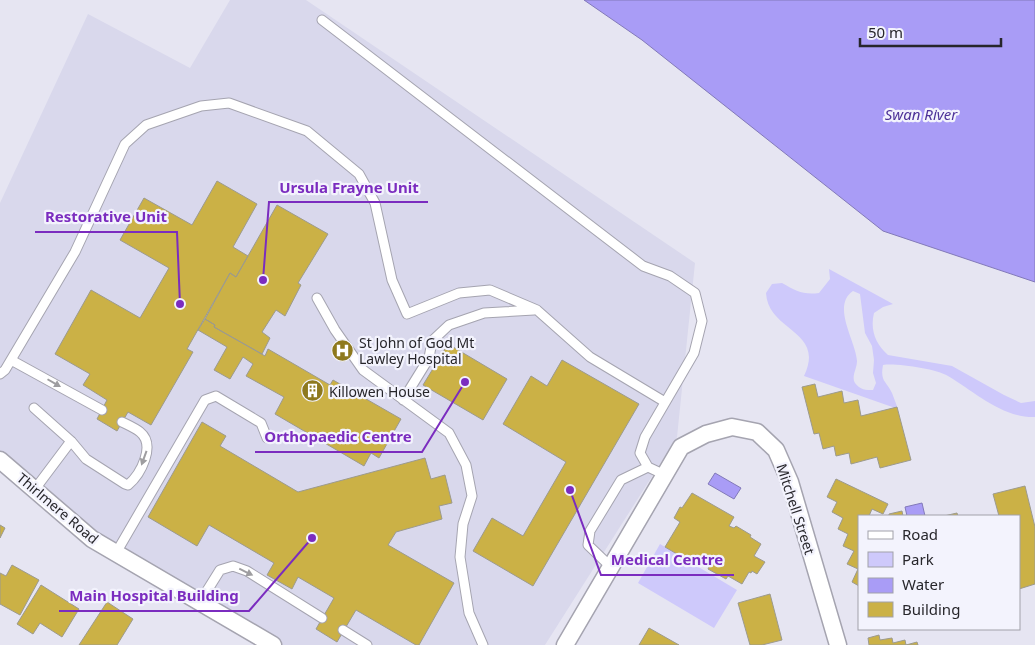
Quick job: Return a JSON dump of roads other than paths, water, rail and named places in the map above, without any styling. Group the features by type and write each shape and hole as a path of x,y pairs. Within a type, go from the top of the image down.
{"street":[{"name":"Mitchell Street","path":"565,645 681,447 706,434 732,426 757,432 776,450 790,482 838,645"},
{"name":"Thirlmere Road","path":"0,460 35,488 92,539 272,645"}],"lane":[{"path":"322,20 643,266 670,276 694,293 702,321 694,353 645,437 640,453 648,467 665,475"},
{"path":"0,374 11,360 75,252 125,144 146,125 200,106 229,103 307,131 359,174 375,202 392,280 407,314 458,293 490,290 537,310 590,357 665,402"},
{"path":"317,298 335,330 363,370 449,433 466,465 472,496 463,524 460,557 469,613 482,645"},
{"path":"403,400 429,358 432,341 449,325 484,313 537,310"},
{"path":"11,360 102,410"},
{"path":"116,553 204,400 216,396 261,423 267,438"},
{"path":"34,408 71,442 86,459 125,484 128,484 144,460 147,446 141,432 122,422"},
{"path":"35,488 71,442"},
{"path":"611,567 588,545 590,531 621,480 648,467"},
{"path":"200,602 220,570 233,566 247,571 322,618"},
{"path":"343,630 367,645"}],"water":[{"name":"Swan River","path":"584,0 1035,0 1035,282 883,231 642,40"},
{"path":"715,473 741,488 734,499 708,484"},
{"path":"922,503 925,515 907,515 905,507"}],"place":[{"name":"Ursula Frayne Unit","path":"263,280"},
{"name":"Restorative Unit","path":"180,304"},
{"name":"St John of God Mt Lawley Hospital","path":"343,350"},
{"name":"Orthopaedic Centre","path":"465,382"},
{"name":"Killowen House","path":"313,391"},
{"name":"Medical Centre","path":"570,490"},
{"name":"Main Hospital Building","path":"312,538"}]}
